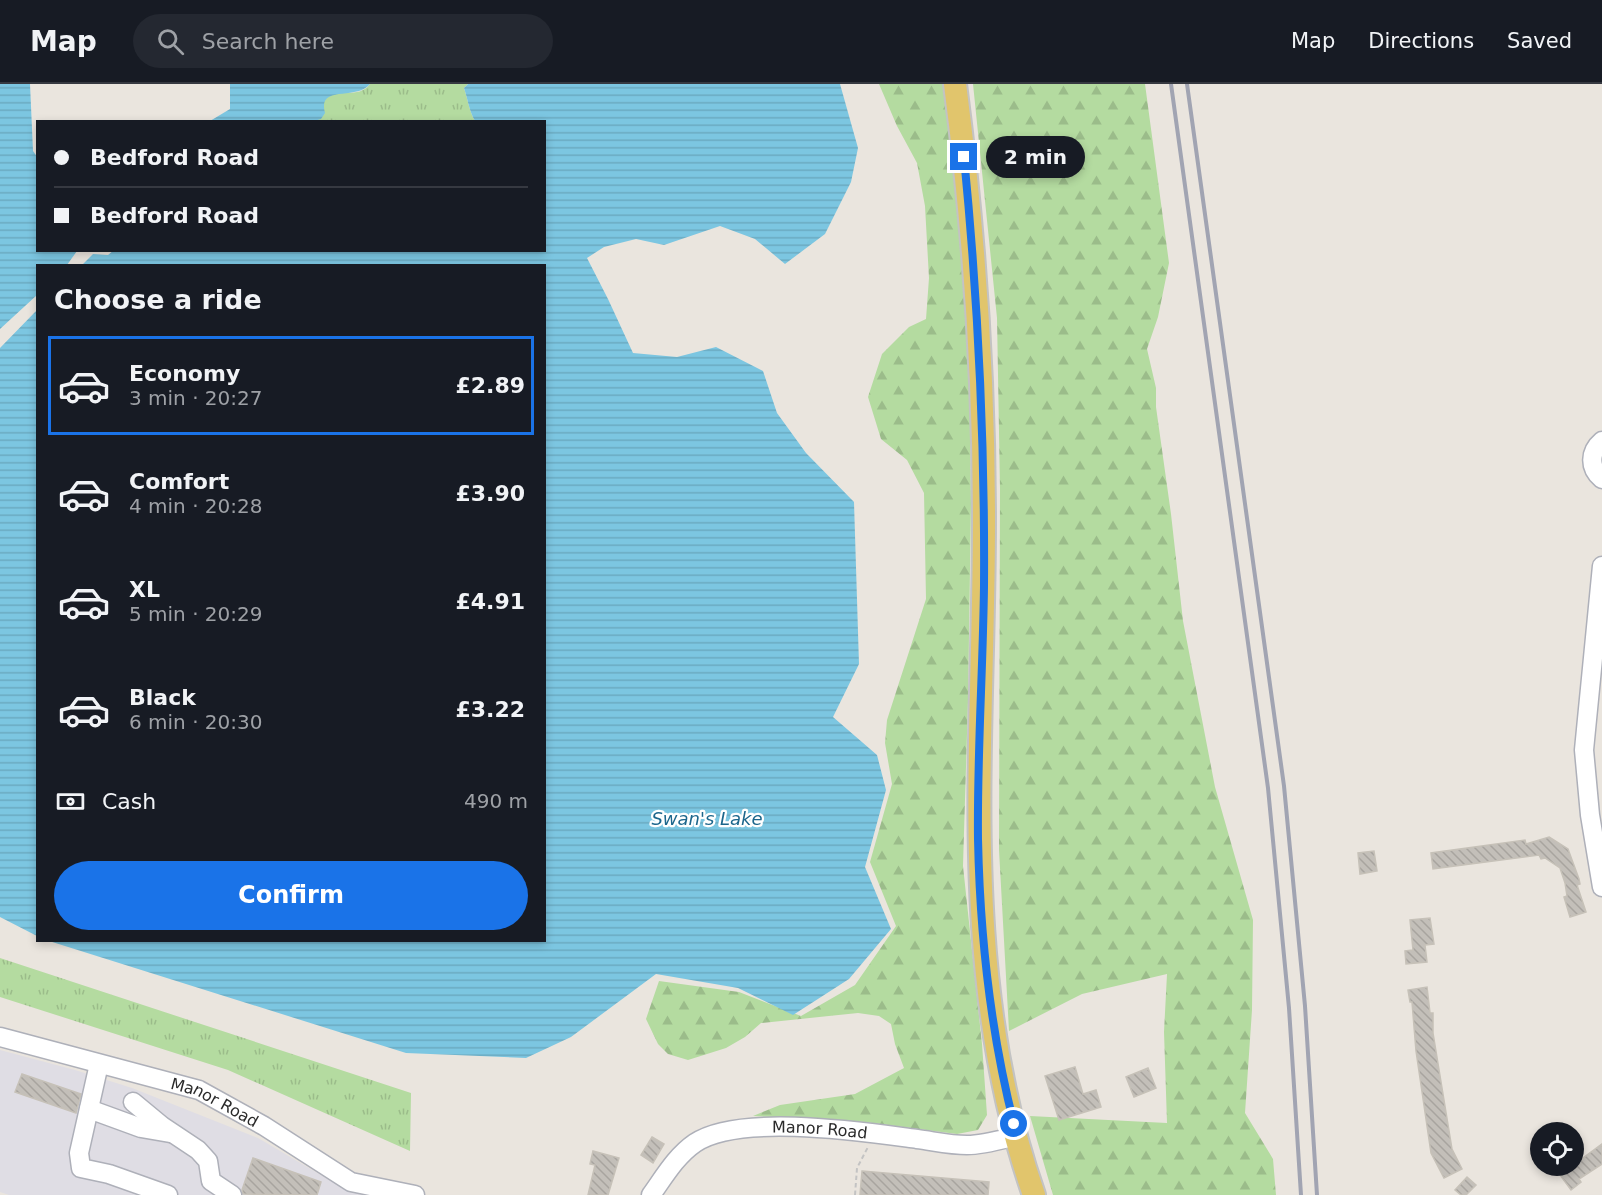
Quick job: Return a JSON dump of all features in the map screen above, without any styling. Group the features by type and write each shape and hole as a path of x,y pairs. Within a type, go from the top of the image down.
{"main road":[{"path":"955,84 972,237 982,401 984,519 978,838 981,915 987,986 997,1051 1034,1195"}],"street":[{"path":"1602,441 1595,449 1592,462 1602,479"},
{"path":"1602,566 1597,662 1584,750 1590,815 1602,887"},
{"name":"Manor Road","path":"0,1037 199,1090 264,1126 348,1189 415,1195"},
{"path":"99,1064 80,1153 81,1168 109,1174 168,1195"},
{"path":"133,1102 203,1155 208,1161 211,1181 232,1195"},
{"path":"89,1109 141,1128 173,1134"},
{"name":"Manor Road","path":"651,1195 679,1156 696,1142 717,1133 752,1128 792,1127 870,1133 966,1145 1017,1136"}],"path":[{"path":"855,1195 857,1168 868,1149"}],"shaded area":[{"path":"0,1050 132,1088 258,1138 331,1181 370,1195 9,1195 0,1192"}],"green space":[{"path":"370,84 468,84 464,88 475,120 312,120 322,103 331,95 354,93 365,89"},
{"path":"879,84 947,84 969,317 971,504 963,866 982,1044 987,1115 978,1130 957,1134 865,1122 753,1116 780,1105 855,1094 904,1068 895,1044 891,1024 879,1016 858,1013 761,1023 745,1037 726,1048 688,1060 668,1054 658,1044 646,1019 659,981 739,992 801,1016 855,985 896,926 870,862 892,784 885,743 887,720 926,599 924,493 907,460 881,439 868,397 882,354 909,327 926,319 929,278 925,206 917,163 897,126"},
{"path":"973,84 1145,84 1169,263 1158,317 1147,349 1156,388 1156,407 1183,621 1215,787 1253,920 1252,1010 1245,1113 1273,1159 1276,1195 1053,1195 1030,1116 1167,1123 1164,1032 1167,974 1082,994 1009,1031 999,850 1000,489 997,318"},
{"path":"0,958 411,1093 410,1151 228,1070 0,997"}],"water":[{"path":"0,84 30,84 33,151 36,155 36,252 76,252 68,264 36,264 36,296 0,329"},
{"path":"230,84 370,84 356,92 327,99 324,104 325,113 318,120 212,120 230,109"},
{"name":"Swan's Lake","path":"468,84 840,84 858,148 851,182 825,234 785,264 755,239 720,226 664,245 636,239 604,247 587,258 633,353 677,357 716,347 763,371 777,413 806,453 854,502 859,664 833,717 877,755 886,790 865,867 891,929 849,979 793,1015 738,988 656,974 571,1037 526,1058 406,1053 52,942 546,942 546,264 83,264 93,254 108,255 112,252 546,252 546,120 475,120 464,88"},
{"path":"36,311 36,935 0,917 0,348"}],"building":[{"path":"1549,837 1568,849 1579,879 1580,884 1577,885 1586,912 1570,917 1564,897 1567,896 1565,883 1560,868 1545,858 1541,859 1539,855 1433,869 1431,853 1525,840 1526,844"},
{"path":"1374,851 1377,871 1360,874 1358,853"},
{"path":"1430,918 1434,944 1425,945 1427,962 1406,964 1405,951 1413,950 1410,920"},
{"path":"1427,987 1430,1013 1433,1013 1433,1033 1452,1149 1462,1169 1444,1178 1431,1153 1416,1051 1412,1002 1410,1002 1408,990"},
{"path":"1075,1067 1083,1094 1096,1090 1101,1107 1059,1120 1045,1076"},
{"path":"1148,1068 1156,1088 1134,1097 1126,1077"},
{"path":"22,1074 81,1094 76,1113 15,1092"},
{"path":"652,1137 664,1144 653,1163 641,1155"},
{"path":"1602,1144 1602,1164 1584,1176 1584,1157"},
{"path":"593,1151 619,1158 608,1195 588,1195 595,1165 590,1164"},
{"path":"253,1158 321,1182 317,1195 243,1194 242,1190"},
{"path":"862,1171 989,1182 988,1195 860,1195"},
{"path":"1561,1176 1584,1176 1579,1179 1581,1182 1571,1190"},
{"path":"1467,1177 1476,1185 1466,1195 1461,1195 1455,1190"}],"railway":[{"path":"1171,84 1268,788 1289,1008 1301,1195"},
{"path":"1187,84 1284,786 1305,1006 1317,1195"}],"route":[{"path":"964,157 972,237 982,401 984,519 978,838 981,915 987,986 997,1051 1014,1124"}]}
